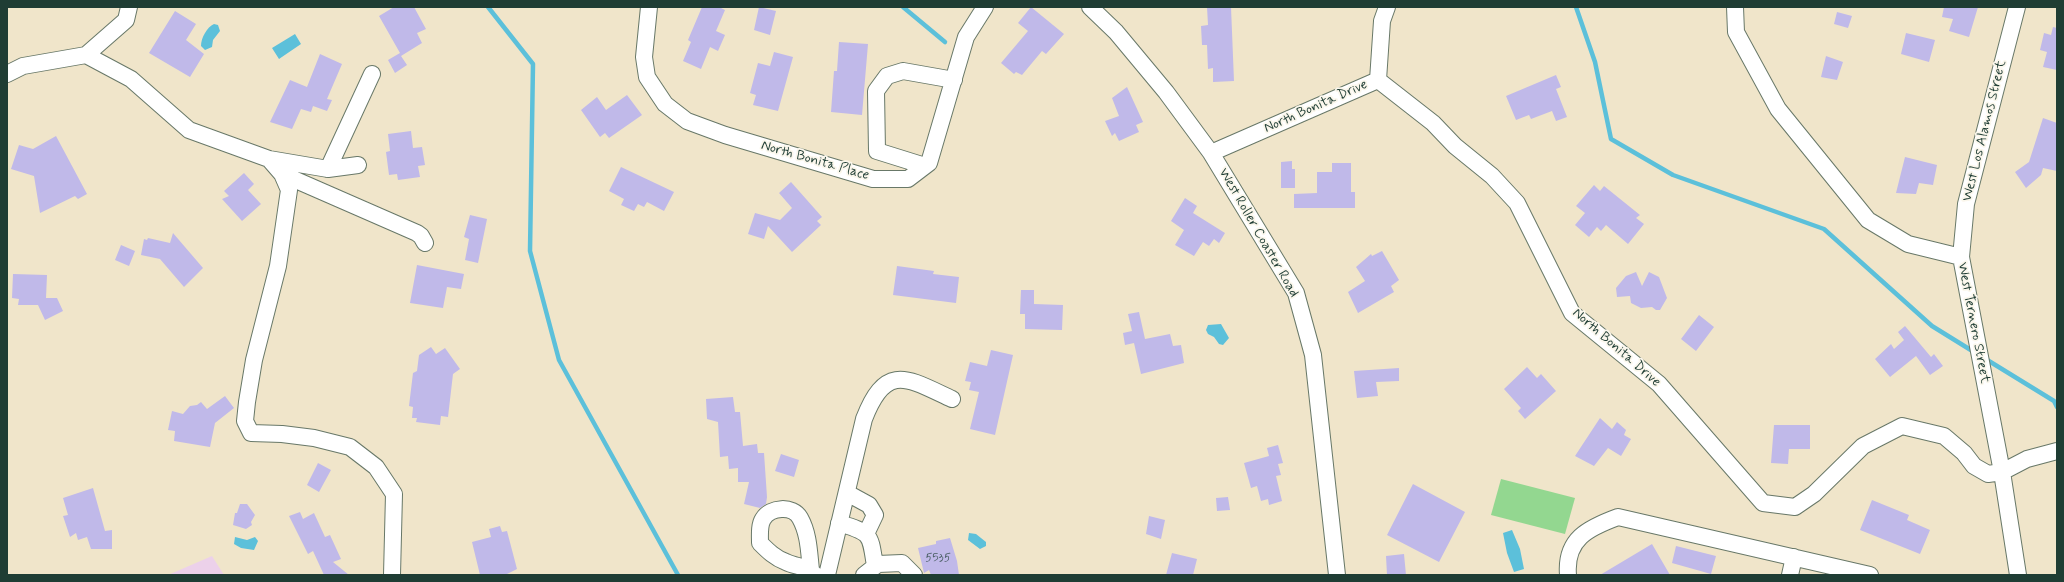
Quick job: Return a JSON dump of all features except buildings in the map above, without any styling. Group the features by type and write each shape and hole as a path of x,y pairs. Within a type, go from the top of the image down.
{"street":[{"path":"7,74 23,66 86,55 126,20 129,7"},
{"name":"North Bonita Place","path":"649,7 644,57 647,77 666,104 687,121 725,135 873,179 908,179 929,163 966,37 985,7"},
{"name":"West Roller Coaster Road","path":"1090,7 1116,32 1166,92 1211,153 1296,293 1313,355 1337,575"},
{"path":"1378,80 1382,21 1387,7"},
{"name":"West Ternero Street","path":"1735,7 1736,32 1778,109 1868,220 1908,244 1961,257 2002,472 2018,575"},
{"name":"West Los Alamos Street","path":"1961,257 1966,204 2017,7"},
{"path":"86,55 131,79 189,130 269,159 328,170 358,165"},
{"path":"925,166 877,151 876,91 888,76 903,70 954,80"},
{"path":"328,170 372,74"},
{"name":"North Bonita Drive","path":"1211,153 1378,80 1433,123 1455,146 1492,176 1517,203 1572,313 1659,384 1763,503 1795,507 1814,494 1863,446 1902,426 1944,436 1980,471 1988,474 2002,472"},
{"path":"269,159 282,174 289,190 278,266 254,360 245,421 251,433 282,434 314,438 350,447 376,467 394,494 392,575"},
{"path":"282,174 417,233 421,236 425,243"},
{"path":"827,575 864,419 870,404 878,392 889,382 897,378 911,380 952,399"},
{"path":"2002,472 2027,459 2057,451"},
{"path":"847,493 869,506 875,514 866,534"},
{"path":"1568,575 1567,563 1571,549 1579,538 1591,528 1618,517 1870,575"},
{"path":"840,523 862,530 871,539 869,571"},
{"path":"1790,575 1794,557"},
{"path":"869,571 878,564 902,563 914,575"}],"shaded area":[{"path":"212,556 224,575 168,575"}],"green space":[{"path":"1501,479 1575,498 1565,534 1491,515"}],"water":[{"path":"214,24 218,25 220,31 213,40 212,47 205,50 201,46 202,40 207,30"},
{"path":"295,34 301,44 279,59 272,48"},
{"path":"1221,324 1229,338 1223,345 1219,344 1214,337 1208,334 1206,330 1208,325"},
{"path":"1512,530 1520,549 1524,569 1514,572 1507,553 1503,533"},
{"path":"969,533 976,534 986,542 986,546 980,549 968,540"},
{"path":"235,537 247,540 255,537 258,541 254,550 241,548 234,544"}],"waterway":[{"path":"488,7 533,64 530,251 559,360 678,575"},
{"path":"903,7 945,42"},
{"path":"1576,7 1595,62 1611,139 1673,175 1824,229 1932,326 1974,352"},
{"path":"1984,358 2054,401 2057,407"}]}
